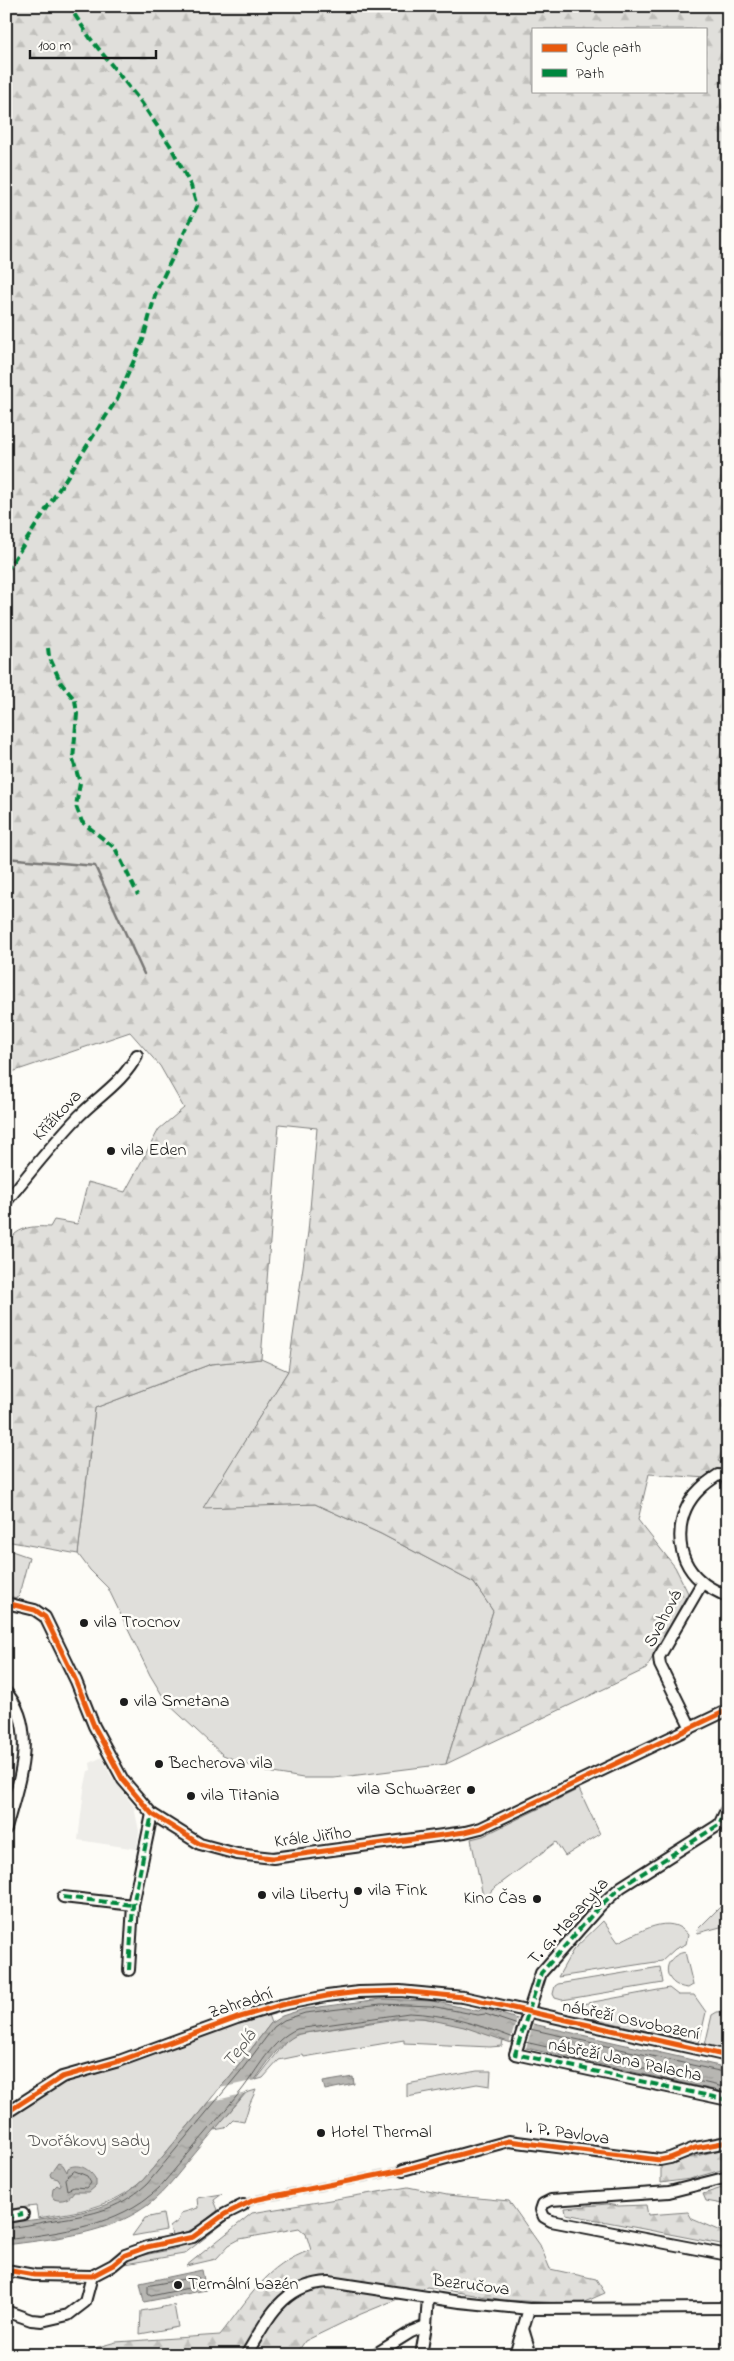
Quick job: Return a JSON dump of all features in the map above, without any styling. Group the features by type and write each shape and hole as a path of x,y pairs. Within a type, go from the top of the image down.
{"street":[{"name":"Křižíkova","path":"6,1202 41,1158 78,1118 98,1097 127,1073 137,1055"},
{"name":"Svahová","path":"728,1478 718,1475 700,1489 686,1509 679,1533 684,1559 702,1582 728,1597"},
{"name":"Svahová","path":"690,1726 660,1665 659,1657 702,1582"},
{"name":"Krále Jiřího","path":"6,1604 34,1610 45,1617 104,1745 123,1780 152,1814 200,1844 237,1854 273,1858 465,1832 481,1828 690,1726 728,1710"},
{"path":"6,1692 21,1714 23,1728 22,1767 6,1828"},
{"path":"724,1821 728,1806"},
{"path":"129,1970 134,1905 152,1814"},
{"name":"T. G. Masaryka","path":"516,2049 541,1973 600,1906 621,1887 724,1821"},
{"path":"64,1897 134,1905"},
{"name":"Zahradní","path":"6,2112 62,2077 119,2061 238,2018 281,2005 327,1996 400,1990 463,1997 529,2012"},
{"name":"nábřeží Osvobození","path":"529,2012 728,2056"},
{"name":"nábřeží Jana Palacha","path":"516,2049 728,2100"},
{"name":"I. P. Pavlova","path":"403,2170 509,2141 660,2160 695,2148 728,2142"},
{"path":"728,2177 669,2192 551,2200 543,2204 542,2210 544,2217 551,2220 728,2255"},
{"path":"6,2270 34,2276 92,2276 113,2265 125,2255 147,2247 193,2237 225,2214 242,2205"},
{"path":"6,2217 23,2214"},
{"path":"6,2311 31,2320 42,2321 68,2315 85,2302 92,2276"},
{"name":"Bezručova","path":"246,2355 272,2313 282,2301 305,2286 329,2282 428,2297 529,2309 728,2308"},
{"path":"421,2355 428,2297"},
{"path":"515,2355 529,2309"},
{"path":"374,2355 411,2332 426,2326"},
{"path":"523,2328 532,2355"}],"shaded area":[{"path":"102,1757 110,1774 134,1807 139,1831 137,1849 78,1840 84,1790 88,1771 91,1770 90,1763"}],"green space":[{"path":"6,6 728,6 728,1447 718,1461 728,1466 718,1469 707,1478 649,1474 638,1520 675,1567 688,1593 646,1669 446,1764 493,1611 474,1583 381,1534 315,1504 203,1508 288,1371 308,1232 317,1128 279,1124 261,1359 211,1364 95,1408 78,1554 6,1541 6,1246 15,1234 31,1227 50,1227 54,1220 77,1224 88,1182 125,1192 159,1129 184,1108 160,1066 130,1032 6,1074"},
{"path":"261,1359 288,1371 204,1507 315,1504 381,1534 474,1583 493,1611 446,1764 334,1778 303,1778 267,1772 223,1755 167,1703 150,1675 108,1588 90,1570 78,1554 95,1408 211,1364"},
{"path":"6,1549 29,1557 18,1598 6,1596"},
{"path":"579,1789 600,1834 565,1856 556,1842 492,1890 484,1901 471,1839 483,1836"},
{"path":"728,1903 728,1925 698,1933 697,1930 720,1907"},
{"path":"603,1921 618,1942 663,1924 681,1928 688,1935 686,1944 675,1949 662,1961 558,1977 573,1950"},
{"path":"685,1952 693,1985 688,1988 673,1982 667,1971 671,1959"},
{"path":"660,1967 663,1983 562,2000 555,1998 553,1994 555,1986 558,1984"},
{"path":"669,1988 678,1995 694,1995 706,2012 699,2043 591,2018 591,2015 566,2007"},
{"path":"728,2011 728,2050 705,2045 712,2015 717,2012"},
{"name":"Dvořákovy sady","path":"267,2012 271,2023 236,2069 143,2180 131,2190 106,2203 81,2211 38,2218 36,2206 10,2209 6,2120 64,2083"},
{"path":"409,2017 448,2023 510,2041 503,2040 502,2046 490,2047 404,2043 404,2040 304,2057 303,2055 279,2060 263,2078 256,2080 289,2038 299,2034"},
{"path":"477,2071 491,2071 490,2086 477,2084 407,2097 407,2084"},
{"path":"256,2090 244,2122 233,2120 225,2128 214,2130 246,2093"},
{"path":"728,2148 728,2168 690,2179 661,2183 661,2165"},
{"path":"728,2186 728,2205 706,2201 703,2194"},
{"path":"408,2187 447,2195 509,2201 540,2245 550,2269 596,2279 605,2293 580,2304 504,2300 427,2287 361,2314 305,2341 296,2355 70,2355 116,2342 220,2335 249,2297 270,2274 295,2257 311,2250 306,2234 299,2228 240,2239 229,2245 216,2259 186,2266 252,2213"},
{"path":"222,2194 214,2200 218,2210 197,2227 172,2235 170,2227 178,2221 181,2213 198,2208 197,2198"},
{"path":"607,2204 618,2206 646,2205 648,2215 688,2212 692,2219 725,2233 721,2244 566,2214 565,2208"},
{"path":"163,2214 166,2230 132,2236 145,2218"},
{"path":"225,2219 228,2220 184,2254 125,2264 124,2262 129,2258 174,2249 191,2242"},
{"path":"174,2305 178,2327 140,2334 141,2311"}],"water":[{"path":"381,1999 432,2001 479,2011 482,2008 533,2024 728,2068 728,2093 526,2048 464,2027 423,2018 396,2018 299,2034 291,2038 277,2051 254,2082 174,2179 147,2206 124,2219 92,2231 6,2245 6,2223 60,2216 100,2207 115,2201 135,2187 143,2180 236,2069 271,2023 282,2016 304,2009"},
{"path":"353,2077 354,2084 325,2090 323,2082"},
{"path":"58,2163 63,2165 67,2172 68,2168 72,2166 88,2170 96,2180 96,2186 89,2192 74,2192 66,2199 54,2199 52,2196 53,2189 57,2185 60,2187 61,2184 58,2179 51,2177 50,2174"},
{"name":"Termální bazén","path":"202,2270 206,2290 144,2302 140,2283"}],"pier":[{"path":"517,2019 533,2024 526,2048 510,2041"},
{"path":"256,2080 246,2093 209,2102 220,2088"}],"waterway":[{"path":"6,858 95,866 144,974"}],"tunnel":[{"path":"243,2205 254,2200 403,2170"}],"marked path":[{"path":"6,572 117,399 143,340 156,292 197,206 191,186 170,145 141,102 90,38 69,6"},
{"path":"48,648 49,656 61,683 75,700 77,714 73,760 80,783 76,806 82,822 115,848 138,895"},
{"path":"720,1823 728,1806"},
{"path":"129,1970 133,1905 152,1814"},
{"path":"728,1819 621,1887 600,1906 541,1973 515,2054 728,2100"},
{"path":"63,1897 133,1905"},
{"path":"6,2217 23,2214"}],"cycle path":[{"path":"6,1603 35,1610 45,1617 76,1681 94,1726 123,1780 152,1814 200,1844 237,1854 273,1858 465,1832 481,1828 728,1710"},
{"path":"6,2113 62,2077 119,2061 237,2018 281,2005 359,1992 400,1991 463,1997 728,2056"},
{"path":"6,2270 34,2275 92,2276 113,2265 125,2255 147,2247 193,2237 225,2214 254,2200 403,2170 509,2141 660,2160 695,2148 728,2142"}],"place":[{"name":"vila Eden","path":"111,1151"},
{"name":"vila Trocnov","path":"84,1623"},
{"name":"vila Smetana","path":"124,1702"},
{"name":"Becherova vila","path":"159,1764"},
{"name":"vila Schwarzer","path":"471,1790"},
{"name":"vila Titania","path":"191,1796"},
{"name":"vila Fink","path":"358,1891"},
{"name":"vila Liberty","path":"262,1895"},
{"name":"Kino Čas","path":"537,1899"},
{"name":"Hotel Thermal","path":"321,2133"},
{"name":"Termální bazén","path":"178,2285"}],"water label":[{"name":"Teplá","path":"240,2049"}]}
